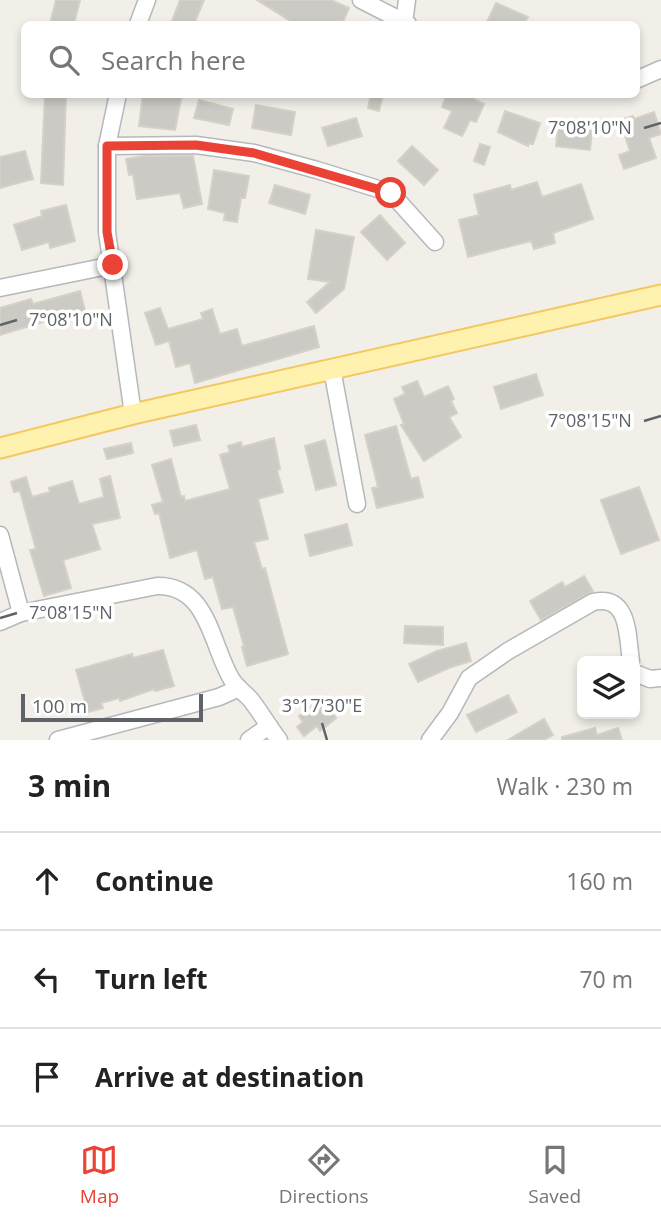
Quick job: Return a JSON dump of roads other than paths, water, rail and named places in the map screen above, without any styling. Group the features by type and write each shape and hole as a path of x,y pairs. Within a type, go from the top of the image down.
{"main road":[{"path":"0,448 133,414 661,295"}],"street":[{"path":"139,21 147,0"},
{"path":"363,0 401,21"},
{"path":"406,21 407,0"},
{"path":"640,78 661,69"},
{"path":"117,98 107,146 107,232 133,414"},
{"path":"107,146 196,145 254,153 317,170 391,193 435,242"},
{"path":"0,288 113,265"},
{"path":"332,369 357,504"},
{"path":"0,535 21,613"},
{"path":"0,622 21,613 157,586 182,590 194,600 206,621 232,680 253,702 274,733 249,740"},
{"path":"430,740 450,713 469,678 508,651 593,602 603,600 613,603 625,617 630,656"},
{"path":"640,675 650,679 661,678"},
{"path":"58,740 205,701 239,688"}]}
